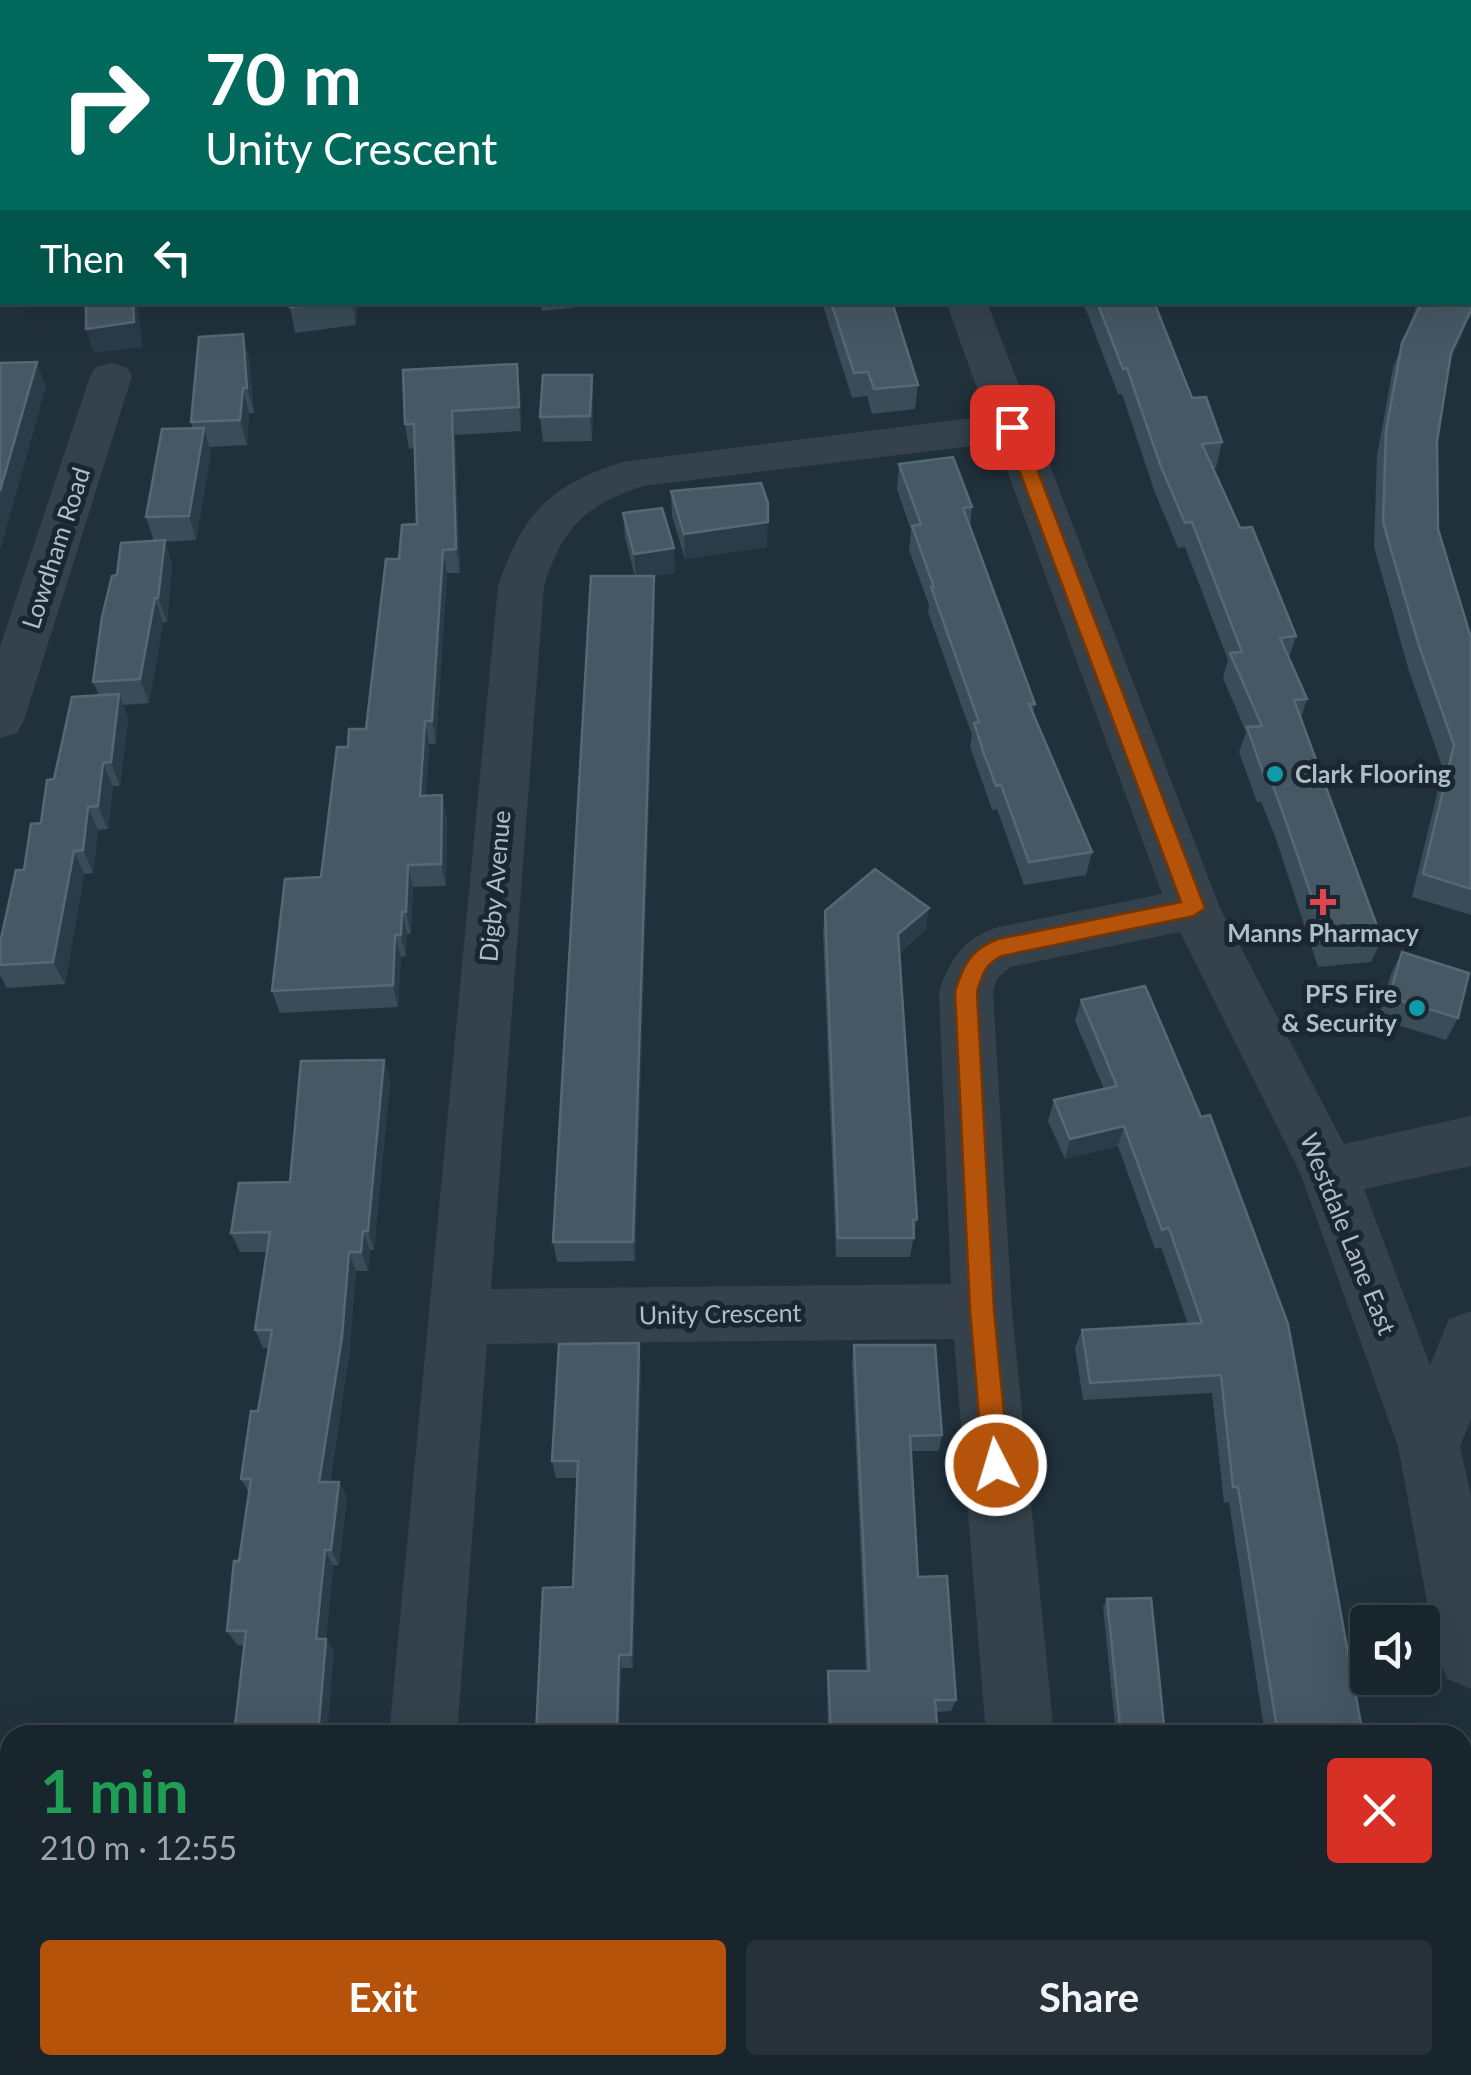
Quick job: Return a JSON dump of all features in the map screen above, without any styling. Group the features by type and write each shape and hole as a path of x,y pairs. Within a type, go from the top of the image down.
{"street":[{"name":"Westdale Lane East","path":"967,305 1194,908 1328,1172 1430,1446 1471,1655"},
{"name":"Lowdham Road","path":"0,720 111,376"},
{"name":"Digby Avenue","path":"424,1725 521,586 541,528 570,502 602,484 638,472 1012,427"},
{"path":"1019,1725 982,1310 966,992 972,970 983,955 998,948 1194,908"},
{"path":"1328,1172 1471,1141"},
{"name":"Unity Crescent","path":"458,1317 982,1310"},
{"path":"1430,1446 1471,1339"}],"building":[{"path":"86,305 133,305 134,322 86,329"},
{"path":"832,305 893,305 918,385 874,389 868,372 854,373"},
{"path":"1098,305 1155,305 1192,398 1206,397 1222,442 1202,444 1240,528 1252,527 1296,636 1280,638 1307,699 1294,700 1382,940 1328,944 1270,778 1265,778 1247,727 1262,726 1230,653 1242,652 1192,522 1185,523 1127,368 1123,369"},
{"path":"1421,305 1471,305 1451,353 1437,441 1438,529 1471,638 1471,889 1423,874 1454,745 1419,646 1383,522 1386,431 1402,343"},
{"path":"243,334 247,388 243,388 240,420 191,422 199,337"},
{"path":"37,362 0,491 0,363"},
{"path":"517,364 519,407 452,411 456,549 443,550 432,721 425,721 420,796 442,795 441,864 408,865 406,912 402,912 401,935 395,935 393,985 272,991 285,879 321,877 337,747 348,747 349,729 366,729 386,559 399,559 402,525 417,524 414,424 405,424 403,370"},
{"path":"543,375 592,375 590,416 540,417"},
{"path":"204,428 189,516 146,517 162,429"},
{"path":"953,457 972,507 963,508 1035,704 1029,704 1092,852 1029,862 1001,785 996,786 984,754 974,723 979,722 912,526 921,524 899,464"},
{"path":"761,483 768,503 768,522 684,534 671,491"},
{"path":"662,508 674,548 634,554 623,513"},
{"path":"165,540 158,598 140,679 93,682 102,617 112,576 117,575 121,543"},
{"path":"591,576 654,576 633,1242 553,1242"},
{"path":"119,694 111,762 103,763 98,806 88,807 83,850 74,851 53,962 0,965 0,943 16,870 24,870 31,824 41,823 47,780 54,779 72,697"},
{"path":"875,869 929,908 898,934 917,1219 913,1220 914,1238 838,1238 825,911"},
{"path":"1402,952 1469,973 1458,1018 1389,997"},
{"path":"1145,986 1201,1117 1210,1115 1288,1324 1350,1664 1350,1695 1356,1695 1361,1725 1276,1725 1238,1487 1233,1487 1221,1375 1090,1383 1082,1330 1202,1323 1169,1228 1162,1230 1124,1126 1070,1139 1054,1100 1117,1086 1081,1000"},
{"path":"384,1060 368,1231 363,1231 361,1252 349,1252 342,1337 319,1482 339,1482 331,1550 325,1550 316,1639 326,1639 319,1725 235,1725 246,1631 227,1631 234,1561 239,1561 251,1479 241,1479 251,1411 258,1411 272,1330 255,1330 270,1232 231,1233 239,1183 290,1182 301,1061"},
{"path":"639,1343 631,1655 619,1655 617,1725 536,1725 543,1588 573,1587 578,1461 552,1461 559,1344"},
{"path":"854,1345 935,1345 942,1435 910,1436 918,1577 947,1576 956,1700 935,1700 937,1725 831,1725 828,1671 869,1671"},
{"path":"1151,1598 1164,1725 1120,1725 1107,1599"}],"place":[{"name":"Clark Flooring","path":"1275,774"},
{"name":"Manns Pharmacy","path":"1323,902"},
{"name":"PFS Fire & Security","path":"1417,1008"}],"route":[{"path":"996,1465 982,1310 966,992 972,970 983,955 998,948 1194,908 1012,427"}]}
